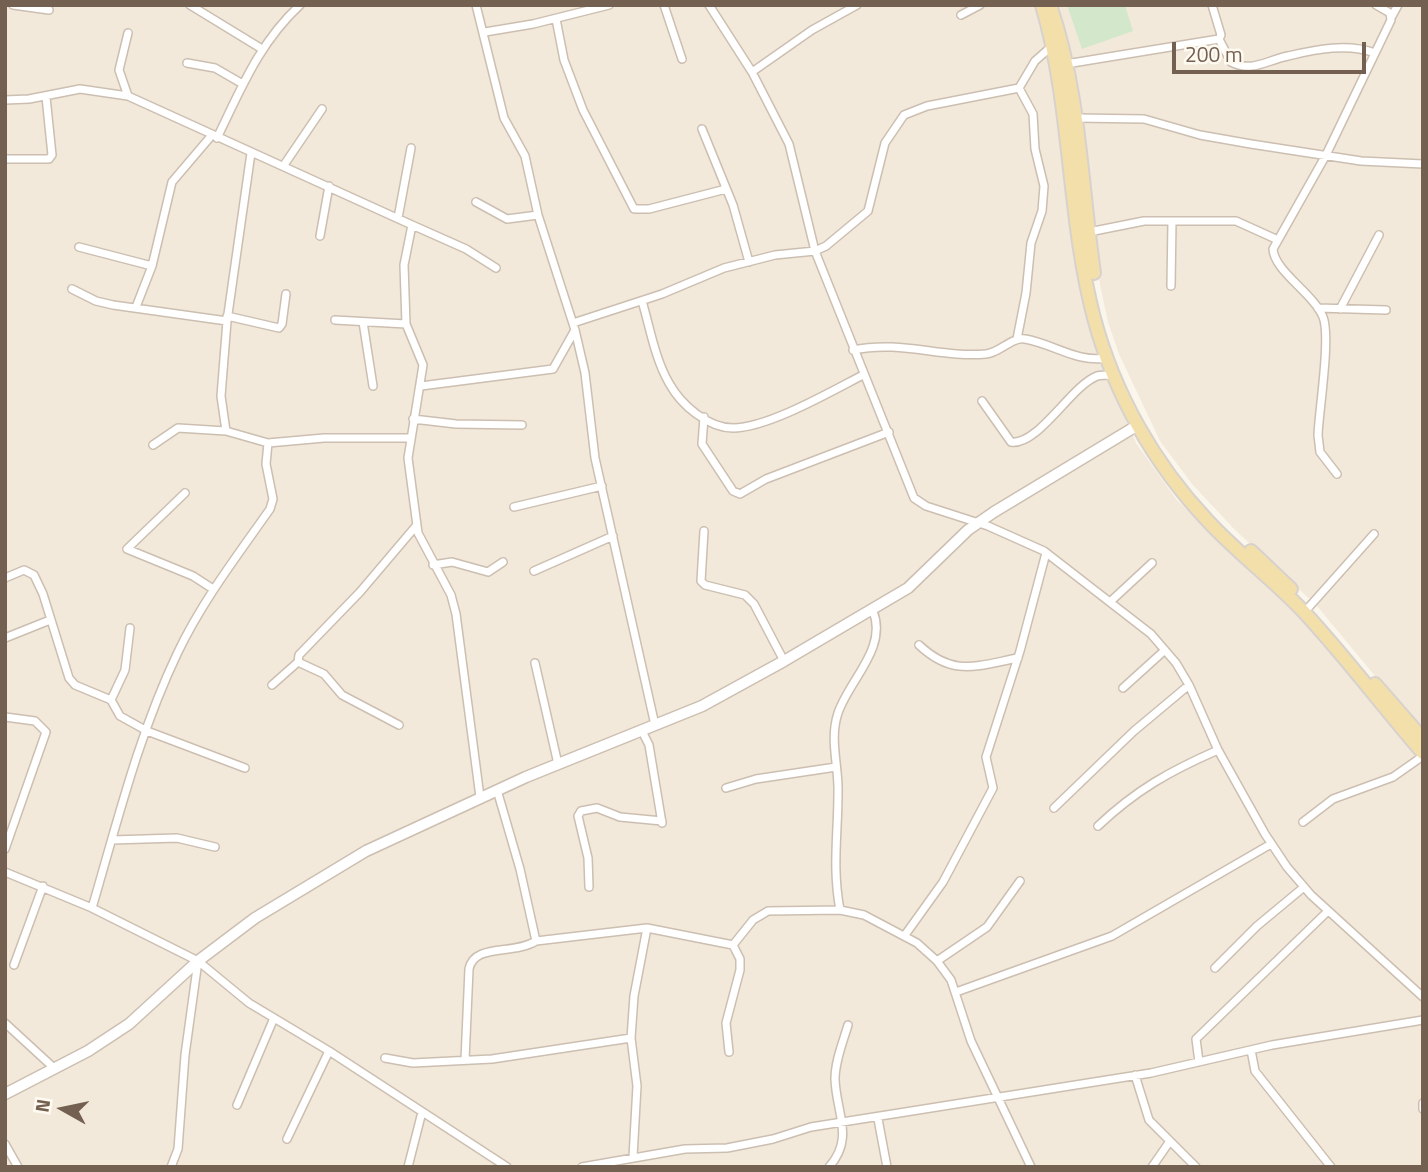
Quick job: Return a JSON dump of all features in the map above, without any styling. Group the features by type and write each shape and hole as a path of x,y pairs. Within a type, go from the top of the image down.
{"main road":[{"path":"1042,5 1053,46 1087,288 1107,358 1138,425 1157,458 1207,521 1315,624 1423,754"},
{"path":"1050,5 1066,64 1076,118 1096,289 1107,335 1147,425 1165,454 1210,512 1309,607 1423,739"}],"street":[{"path":"13,5 49,10"},
{"path":"190,5 261,49"},
{"path":"136,307 152,266 172,182 214,137 261,49 300,5"},
{"path":"476,5 505,118 525,156 538,215 574,326 612,537 655,725"},
{"path":"485,32 556,19 609,5"},
{"path":"664,5 682,59"},
{"path":"709,5 752,72 789,144 815,251 914,498 926,506 988,526 1046,553 1111,601 1165,650 1189,685 1217,750 1271,844 1304,887 1423,997"},
{"path":"841,5 846,13"},
{"path":"752,72 812,30 857,5"},
{"path":"961,15 980,5"},
{"path":"1212,5 1221,35 1219,39 1231,62 1251,68 1291,55 1342,47 1356,46 1375,53"},
{"path":"1376,5 1392,16"},
{"path":"1337,474 1320,452 1318,435 1326,331 1318,308 1275,259 1273,248 1326,155 1398,5"},
{"path":"556,19 564,60 583,110 634,209 649,209 726,189"},
{"path":"128,33 120,54 119,70 128,96"},
{"path":"1066,64 1219,39"},
{"path":"421,386 553,369 574,326 724,268 815,251 868,211 885,143 904,115 927,106 1019,88 1035,61 1053,46"},
{"path":"187,63 215,68 241,83"},
{"path":"1017,339 1026,293 1031,243 1042,211 1044,186 1035,149 1034,114 1019,88"},
{"path":"5,100 46,97 79,89 128,96 466,249 496,268"},
{"path":"5,159 49,159 52,155 46,97"},
{"path":"284,165 322,109"},
{"path":"1076,118 1144,119 1200,135 1361,161 1423,164"},
{"path":"702,129 726,189 750,262"},
{"path":"398,218 411,148"},
{"path":"226,431 221,396 227,318 251,153"},
{"path":"320,236 329,186"},
{"path":"476,202 508,219 538,215"},
{"path":"1089,232 1144,221 1236,221 1278,240"},
{"path":"1171,286 1172,221"},
{"path":"412,225 404,265 406,324 421,355 421,386 409,438 408,458 416,526 433,565 451,595 456,614 480,797"},
{"path":"1340,309 1379,235"},
{"path":"79,247 152,266"},
{"path":"72,289 96,301 160,313 227,318 279,328 282,324 286,294"},
{"path":"642,301 667,381 682,402 725,427 747,426 792,410 863,375"},
{"path":"1318,308 1386,310"},
{"path":"335,320 406,324"},
{"path":"363,322 373,386"},
{"path":"853,349 882,345 985,354 1017,339 1053,346 1087,360 1107,358"},
{"path":"982,401 999,428 1011,442 1017,443 1032,435 1081,387 1097,376 1114,375"},
{"path":"704,417 702,444 733,491 740,494 766,479 889,432"},
{"path":"413,419 456,424 522,425"},
{"path":"5,1094 55,1069 130,1024 198,961 255,918 366,851 480,797 702,706 785,661 908,588 976,524 1138,425"},
{"path":"153,445 178,428 226,431 268,443 324,438 409,438"},
{"path":"92,908 147,731 178,652 213,589 270,509 273,499 266,464 268,443"},
{"path":"514,507 602,486"},
{"path":"185,493 127,549 193,576 213,589"},
{"path":"272,685 298,662 299,656 360,593 416,526"},
{"path":"704,531 701,581 705,585 745,595 754,604 785,661"},
{"path":"1309,607 1374,534"},
{"path":"534,571 612,537"},
{"path":"905,935 943,881 993,788 985,757 1018,658 1046,553"},
{"path":"433,565 452,562 488,572 503,562"},
{"path":"1111,601 1152,563"},
{"path":"5,578 23,570 34,575 69,678 75,685 111,700 120,716 147,731 246,768"},
{"path":"840,910 834,867 838,794 834,731 838,714 873,648 877,621 873,611"},
{"path":"5,638 50,620"},
{"path":"111,700 124,670 130,628"},
{"path":"919,645 936,661 951,667 972,667 1018,658"},
{"path":"1123,688 1165,650"},
{"path":"298,662 324,674 342,695 399,725"},
{"path":"535,663 558,764"},
{"path":"1054,808 1115,748 1189,685"},
{"path":"5,717 35,721 46,733 5,849"},
{"path":"589,887 588,858 578,816 581,811 597,808 620,817 662,822 649,745 642,731"},
{"path":"1098,826 1142,788 1217,750"},
{"path":"1303,822 1333,799 1393,777 1423,754"},
{"path":"726,788 756,779 836,767"},
{"path":"497,790 520,869 536,941"},
{"path":"112,839 177,838 215,847"},
{"path":"956,992 1112,936 1271,844"},
{"path":"5,872 92,908 198,961 249,1003 329,1051 507,1167"},
{"path":"937,961 987,927 1020,881"},
{"path":"13,965 26,924 43,886"},
{"path":"1215,968 1256,926 1304,887"},
{"path":"733,945 753,920 768,911 840,910 864,915 905,935 937,961 956,992 971,1041 1031,1167"},
{"path":"1199,1062 1196,1039 1328,911"},
{"path":"465,1060 469,969 472,959 480,954 526,948 536,941 647,928 733,945"},
{"path":"633,1157 637,1086 631,1038 634,996 647,928"},
{"path":"729,1052 726,1023 740,970 740,959 733,945"},
{"path":"171,1167 178,1149 184,1055 198,961"},
{"path":"237,1105 274,1018"},
{"path":"582,1167 685,1149 727,1148 774,1139 811,1127 878,1119 1135,1075 1251,1050 1423,1020"},
{"path":"5,1023 55,1069"},
{"path":"829,1167 843,1145 843,1123 835,1079 848,1025"},
{"path":"385,1058 413,1063 465,1060 631,1038"},
{"path":"1251,1050 1255,1071 1331,1167"},
{"path":"287,1139 329,1051"},
{"path":"1135,1075 1149,1120 1196,1167"},
{"path":"1423,1102 1423,1109"},
{"path":"408,1167 422,1112"},
{"path":"878,1119 887,1167"},
{"path":"1152,1167 1170,1141"},
{"path":"5,1144 18,1167"}],"shaded area":[{"path":"5,5 1036,5 1051,64 1087,322 1097,354 1136,443 1176,499 1320,637 1423,763 1423,1167 5,1167"},
{"path":"1057,5 1423,5 1423,734 1317,606 1235,530 1192,484 1160,441 1119,354 1108,322 1100,285 1077,83"}],"green space":[{"path":"1067,5 1125,5 1133,31 1082,49"}]}
